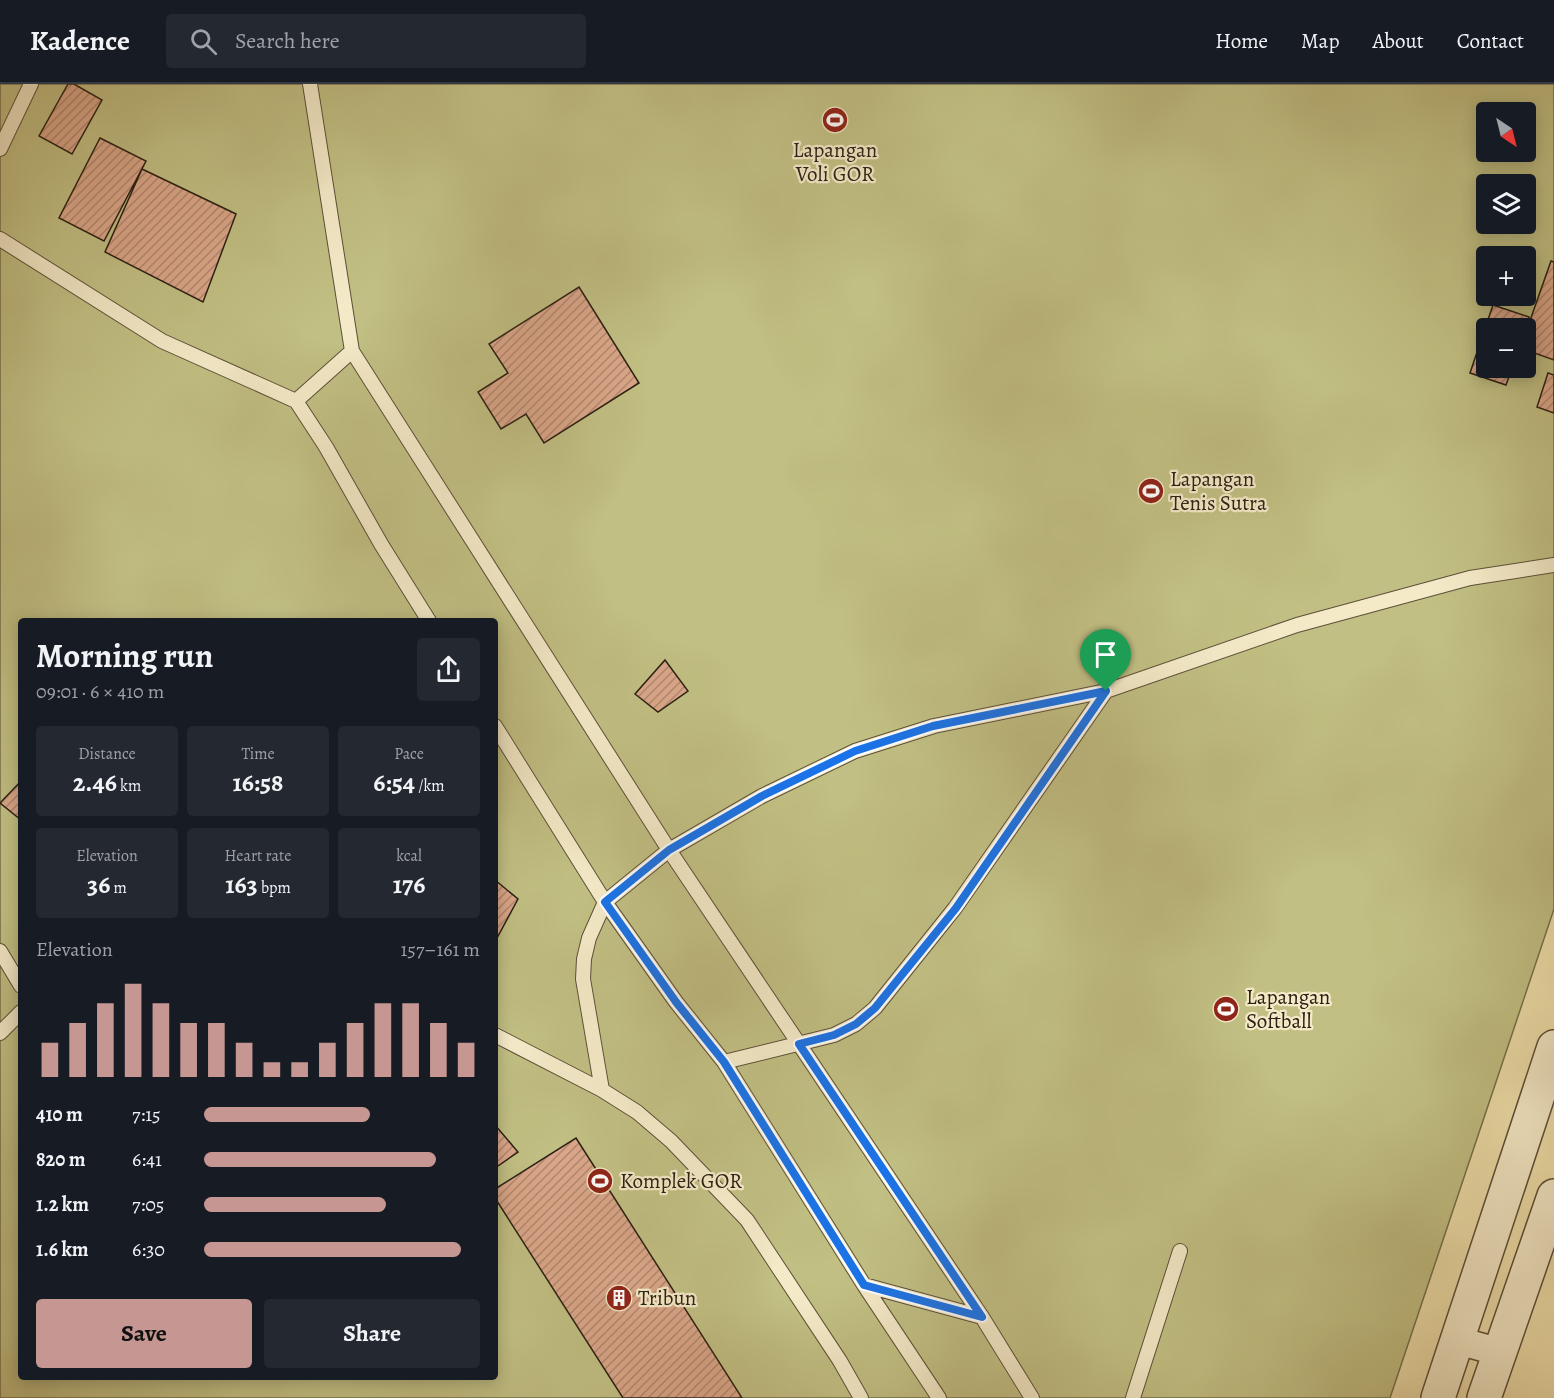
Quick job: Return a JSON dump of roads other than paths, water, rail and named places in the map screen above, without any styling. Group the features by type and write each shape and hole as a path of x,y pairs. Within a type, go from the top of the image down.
{"street":[{"path":"1438,1398 1554,1047"},
{"path":"1484,1398 1552,1212"},
{"path":"1456,1340 1499,1352"}],"lane":[{"path":"0,149 31,84"},
{"path":"310,84 351,351 669,850 982,1317 1032,1398"},
{"path":"0,239 162,341 296,401 326,447 381,544 427,618"},
{"path":"296,401 351,351"},
{"path":"602,1090 583,979 584,959 589,938 605,902 669,850 762,796 855,751 933,726 1106,691 1297,625 1470,578 1554,565"},
{"path":"724,1062 834,1035 856,1024 875,1008 956,908 1106,691"},
{"path":"498,731 605,902 676,1002 724,1062 864,1285 939,1398"},
{"path":"0,951 18,981"},
{"path":"0,1033 18,1015"},
{"path":"498,1037 602,1090 637,1112 671,1141 747,1220 840,1361 861,1398"},
{"path":"1133,1398 1179,1251"},
{"path":"864,1285 982,1317"}],"place":[{"name":"Lapangan Voli GOR","path":"835,120"},
{"name":"Lapangan Tenis Sutra","path":"1151,491"},
{"name":"Lapangan Softball","path":"1226,1009"},
{"name":"Komplek GOR","path":"600,1181"},
{"name":"Tribun","path":"619,1298"}]}
